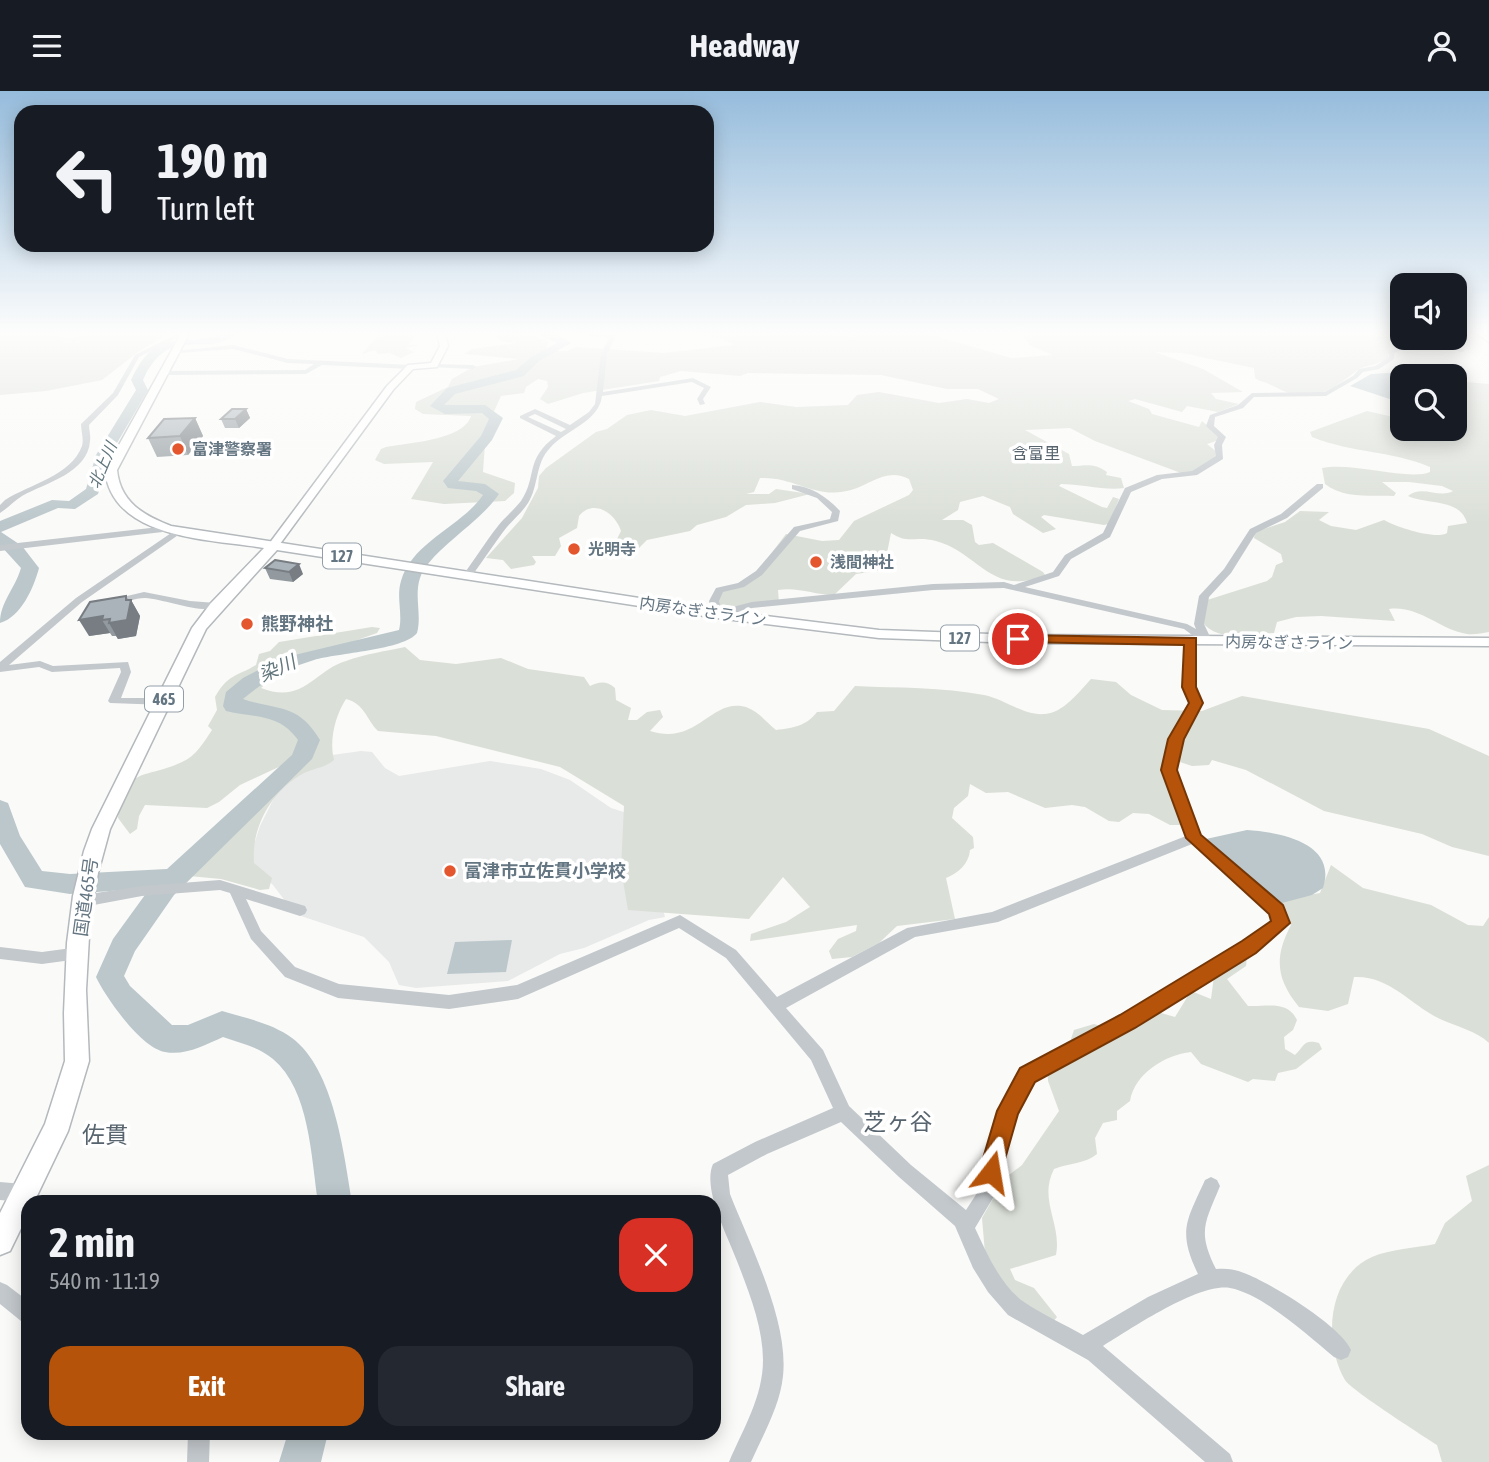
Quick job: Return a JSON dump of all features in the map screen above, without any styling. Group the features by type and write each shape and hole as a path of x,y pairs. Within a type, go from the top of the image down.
{"highway":[{"name":"内房なぎさライン","path":"151,396 118,452 111,470 111,485 121,502 143,520 174,530 717,614 918,637 1489,642"},
{"name":"国道465号","path":"0,1241 12,1192 63,1112 78,1059 75,1013 85,889 101,829 199,628 216,606 273,546"}],"main road":[{"path":"273,546 384,396"}],"street":[{"path":"0,509 11,500 74,465 86,444 85,424 114,396"},
{"path":"468,575 531,491 537,461 547,446 591,413 598,404 600,396"},
{"path":"702,396 702,404"},
{"path":"1017,586 1056,574 1068,558 1107,535 1128,490 1160,477 1194,473 1220,457 1218,445 1222,437 1210,426 1212,416 1243,407 1250,403 1252,396"},
{"path":"561,435 522,417 535,411 570,428"},
{"path":"1207,641 1199,624 1204,596 1228,571 1252,531 1284,516 1320,486"},
{"path":"795,487 826,500 836,511 834,521 797,529 760,573 741,585 719,590 714,601 717,614 752,605 933,587 1017,586 1187,627 1207,641"},
{"path":"0,548 174,530"},
{"path":"0,668 79,600 174,530"},
{"path":"79,600 99,602 144,595 216,606"},
{"path":"966,1226 987,1193 995,1150 1008,1111 1028,1075 1128,1021 1249,947 1281,923 1277,910 1194,838 1169,770 1176,739 1196,703 1189,687 1191,641"},
{"path":"0,668 40,664 52,669 124,664 126,672 114,701 162,702"},
{"path":"775,1006 912,932 993,918 1194,838"},
{"path":"85,889 142,891 220,885 300,910"},
{"path":"234,888 256,935 290,972 338,991 449,1002 494,998 547,981 670,923 680,921 731,954 817,1055 843,1112 966,1226 980,1261 995,1285 1015,1308 1095,1353 1222,1462"},
{"path":"0,953 42,958 79,953"},
{"path":"740,1462 766,1405 773,1374 772,1349 771,1337 721,1194 719,1170 761,1148 843,1112"},
{"path":"1211,1186 1191,1231 1198,1255 1211,1279"},
{"path":"1083,1346 1203,1280 1228,1278 1264,1293 1341,1350"},
{"path":"0,1293 21,1309"},
{"path":"198,1462 200,1440"}],"shaded area":[{"path":"429,396 501,396 486,429 483,472 515,483 514,493 505,501 444,504 411,499 433,462 384,464 375,460 381,449 447,435 466,424 471,416 423,414 415,409 416,402"},
{"path":"542,396 574,396 548,404 540,399"},
{"path":"856,396 901,396 939,403 967,399 989,403 999,399 993,396 1213,396 1216,399 1239,404 1218,412 1187,406 1182,412 1135,399 1128,401 1149,409 1152,414 1199,427 1202,421 1219,436 1219,440 1207,444 1218,453 1217,456 1191,472 1181,473 1095,441 1070,428 1025,430 1069,454 1072,466 1085,465 1102,469 1107,472 1106,475 1121,478 1124,488 1059,486 1102,507 1107,508 1113,497 1119,499 1109,524 1104,525 1044,515 1041,517 1056,529 1043,533 1013,514 1010,507 983,496 960,502 958,510 942,520 963,520 972,525 975,542 979,545 993,543 1045,575 1027,581 998,577 951,547 936,541 908,539 891,533 887,553 854,554 842,558 850,571 881,566 883,570 856,574 834,595 778,590 779,603 775,605 726,607 714,603 715,594 751,580 786,534 822,541 839,540 854,521 909,495 913,490 909,479 893,475 838,492 816,490 784,480 760,478 754,492 746,494 769,494 776,489 810,494 775,503 746,505 726,517 697,525 690,531 647,540 631,556 617,553 615,543 621,531 614,519 604,510 591,508 579,516 577,528 559,538 561,546 555,556 532,556 536,562 534,565 511,569 503,560 486,558 522,518 538,488 539,476 546,468 596,432 607,429 627,415 651,410 685,416 760,402 796,407 848,405"},
{"path":"1467,396 1489,396 1489,632 1457,632 1420,614 1400,609 1389,609 1395,621 1296,617 1277,622 1274,633 1226,635 1209,629 1202,622 1204,601 1267,581 1272,577 1276,565 1283,562 1281,554 1254,538 1255,532 1285,522 1300,511 1329,512 1319,520 1331,526 1356,530 1384,520 1416,532 1442,535 1447,533 1448,526 1467,523 1458,509 1408,496 1419,491 1453,491 1442,486 1382,482 1396,493 1394,496 1358,495 1332,489 1325,484 1322,468 1349,467 1408,474 1430,472 1430,467 1415,462 1312,437 1310,432 1367,411 1390,416 1390,441 1467,441"},
{"path":"380,628 377,633 287,665 261,688 288,692 308,684 335,665 405,647 420,660 456,664 501,658 528,669 584,677 590,686 609,684 615,688 616,700 631,708 628,720 637,720 647,712 660,710 663,717 650,731 666,734 680,732 734,706 750,709 776,730 794,727 804,723 817,712 834,711 855,686 968,692 992,697 1037,714 1058,710 1091,679 1116,682 1131,695 1162,710 1202,711 1242,696 1429,729 1489,756 1489,856 1452,847 1422,834 1324,811 1246,770 1212,760 1209,765 1192,766 1171,759 1164,777 1171,780 1182,818 1180,825 1170,825 1149,814 1133,813 1119,822 1109,821 1085,807 1072,805 1045,808 1008,792 986,793 970,784 968,796 954,808 952,818 973,837 974,848 970,850 968,860 962,867 946,878 955,919 897,926 879,943 852,957 832,959 829,951 838,939 856,931 857,925 750,941 751,934 786,922 810,907 783,877 749,919 628,910 621,869 624,806 560,767 436,736 378,731 357,704 346,699 334,728 334,760 304,773 282,789 273,799 260,823 254,863 272,878 269,889 260,890 221,879 189,876 185,867 241,805 283,765 240,785 207,808 145,805 139,816 137,829 130,834 118,818 126,789 139,777 182,762 196,752 212,730 208,726 217,710 215,697 228,680 256,665 259,654 270,651 279,642"},
{"name":"富津市立佐貫小学校","path":"372,752 385,768 399,776 490,761 541,769 570,780 611,808 637,816 665,917 649,920 584,948 560,954 508,981 416,988 399,985 389,962 364,937 295,914 273,885 248,863 260,826 279,788 325,756"},
{"path":"1247,830 1289,837 1314,850 1322,860 1325,872 1323,888 1312,895 1278,904 1206,839"},
{"path":"1331,865 1363,888 1431,905 1468,925 1483,926 1489,917 1489,1043 1472,1032 1429,1013 1389,986 1367,978 1354,977 1348,1004 1328,1011 1299,1007 1286,987 1280,967 1282,947 1291,925 1281,917 1278,901 1320,893"},
{"path":"512,940 506,972 447,974 455,942"},
{"path":"1240,955 1247,957 1246,966 1227,979 1248,1006 1282,1007 1297,1020 1293,1030 1284,1037 1285,1049 1295,1055 1310,1042 1319,1043 1322,1049 1296,1069 1278,1073 1275,1081 1253,1079 1248,1082 1201,1064 1191,1052 1162,1061 1145,1074 1133,1091 1130,1101 1117,1111 1117,1120 1103,1123 1095,1138 1097,1154 1082,1162 1054,1169 1048,1191 1056,1233 1056,1255 1010,1269 1015,1280 1034,1288 1057,1317 1051,1324 1003,1286 985,1253 982,1218 1004,1179 1022,1165 1059,1111 1048,1081 1047,1064 1069,1045 1074,1030 1094,1024 1108,1028 1147,1009 1175,1017 1191,991 1211,999 1215,969"},
{"path":"1489,1165 1489,1462 1442,1462 1437,1445 1345,1380 1334,1348 1333,1312 1346,1279 1357,1266 1379,1254 1435,1244 1445,1223 1472,1201 1466,1176"}],"building":[{"path":"232,409 246,409 235,419 221,419"},
{"path":"195,418 180,436 148,438 164,419"},
{"path":"275,560 299,564 289,572 265,568"},
{"path":"126,596 126,600 131,600 127,620 109,623 110,619 102,620 103,616 79,620 90,602"}],"waterway":[{"name":"北上川","path":"0,528 21,516 57,503 70,506 82,501 93,491 103,455 138,396"},
{"name":"染川","path":"173,879 301,759 309,740 301,729 285,716 267,710 233,706 233,697 250,682 289,662 331,650 397,638 408,633 408,596 413,573 430,552 484,505 491,494 480,487 453,485 450,481 487,437 496,418 485,409 445,410 436,406 446,396"},
{"name":"北上川","path":"0,537 16,550 30,568 19,595 0,617"},
{"name":"北上川","path":"0,809 8,837 34,880 70,884 138,878 173,879"},
{"name":"染川","path":"173,879 142,917 123,947 110,977 120,995 166,1039 189,1038 222,1024 267,1039 290,1055 300,1068 315,1104 334,1195"},
{"name":"染川","path":"300,1462 306,1440"}],"place":[{"name":"富津警察署","path":"178,449"},
{"name":"光明寺","path":"574,549"},
{"name":"浅間神社","path":"816,562"},
{"name":"熊野神社","path":"247,624"},
{"name":"富津市立佐貫小学校","path":"450,871"}],"district":[{"name":"含富里","path":"1036,453"},
{"name":"芝ヶ谷","path":"898,1122"},
{"name":"佐貫","path":"105,1135"}],"route":[{"path":"991,1172 1008,1111 1028,1075 1128,1021 1249,947 1281,923 1277,910 1265,898 1194,838 1176,792 1169,770 1176,739 1186,716 1196,703 1189,687 1191,641 1018,639"}]}
